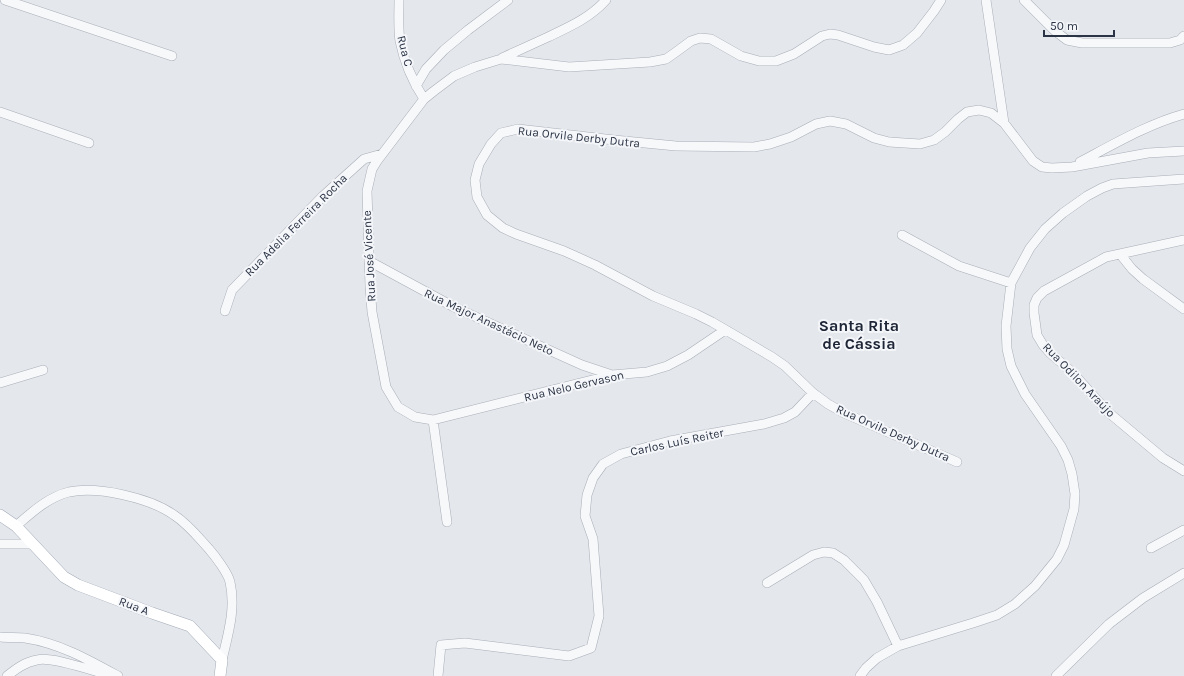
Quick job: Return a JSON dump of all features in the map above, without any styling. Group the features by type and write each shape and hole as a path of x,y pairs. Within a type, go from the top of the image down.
{"main road":[{"name":"Rua A","path":"0,515 16,526 64,577 78,585 190,626 222,660"},
{"path":"220,676 222,660"}],"street":[{"path":"0,6 2,0"},
{"path":"5,0 172,56"},
{"name":"Rua C","path":"399,0 400,41 408,69 424,99"},
{"path":"416,86 426,69 444,50 508,0"},
{"path":"501,59 586,18 606,0"},
{"path":"501,59 569,67 650,62 666,59 690,41 700,38 711,40 741,56 759,61 776,61 794,54 822,36 830,34 889,50 903,45 916,33 941,0"},
{"path":"986,0 997,66 1004,123"},
{"path":"1024,0 1055,31 1067,40 1082,43 1170,43 1180,40 1184,36"},
{"name":"Rua José Vicente","path":"415,417 398,407 386,387 372,312 367,222 367,191 372,168 424,99 454,76 475,67 501,59"},
{"name":"Rua Orvile Derby Dutra","path":"957,462 844,413 828,404 813,393 785,366 772,357 696,314 653,296 564,251 503,228 487,215 476,197 475,180 479,164 491,144 501,133 518,129 676,146 754,147 770,144 791,137 816,124 830,121 846,124 874,138 889,142 920,144 934,140 940,136 958,118 967,112 979,110 991,113 1004,123 1033,162 1052,168 1148,153 1184,151"},
{"path":"0,112 89,143"},
{"name":"Rua Orvile Derby Dutra","path":"1072,166 1126,138 1170,118 1184,114"},
{"name":"Rua Adelia Ferreira Rocha","path":"225,311 232,290 323,196 364,159 382,154"},
{"path":"860,676 866,668 878,658 898,646 997,615 1015,604 1035,586 1057,559 1064,545 1074,509 1075,494 1072,474 1068,460 1061,446 1025,394 1011,366 1007,349 1006,326 1011,283 1030,248 1045,229 1063,213 1087,196 1113,184 1184,179"},
{"path":"902,235 936,255 959,266 1011,283"},
{"name":"Rua Odilon Araújo","path":"1184,240 1120,254 1094,263 1063,282 1044,291 1037,298 1034,304 1038,335 1043,345 1050,353 1072,372 1108,412 1163,458 1184,471"},
{"path":"1120,254 1132,269 1143,279 1184,309"},
{"name":"Rua Major Anastácio Neto","path":"369,261 454,307 582,365 612,375"},
{"name":"Rua Nelo Gervason","path":"415,417 433,420 612,375 647,372 666,366 688,355 725,330"},
{"path":"0,383 43,370"},
{"name":"Carlos Luís Reiter","path":"438,676 442,645 465,643 569,656 590,648 599,616 593,539 585,516 587,495 593,478 603,464 621,454 663,443 764,424 784,418 795,412 813,393"},
{"path":"433,420 447,522"},
{"path":"16,526 35,510 53,498 68,492 88,490 109,492 134,498 154,504 173,514 185,523 217,558 230,580 233,603 231,623 222,660"},
{"path":"1151,548 1184,530"},
{"path":"0,544 32,544"},
{"path":"767,583 813,555 824,552 833,553 844,560 864,580 877,602 898,646"},
{"path":"1056,676 1109,624 1143,598 1184,573"},
{"path":"0,637 25,638 62,648 118,676"},
{"path":"7,676 25,664 38,659 53,660 112,676"}],"district":[{"name":"Santa Rita de Cássia","path":"859,334"}]}
